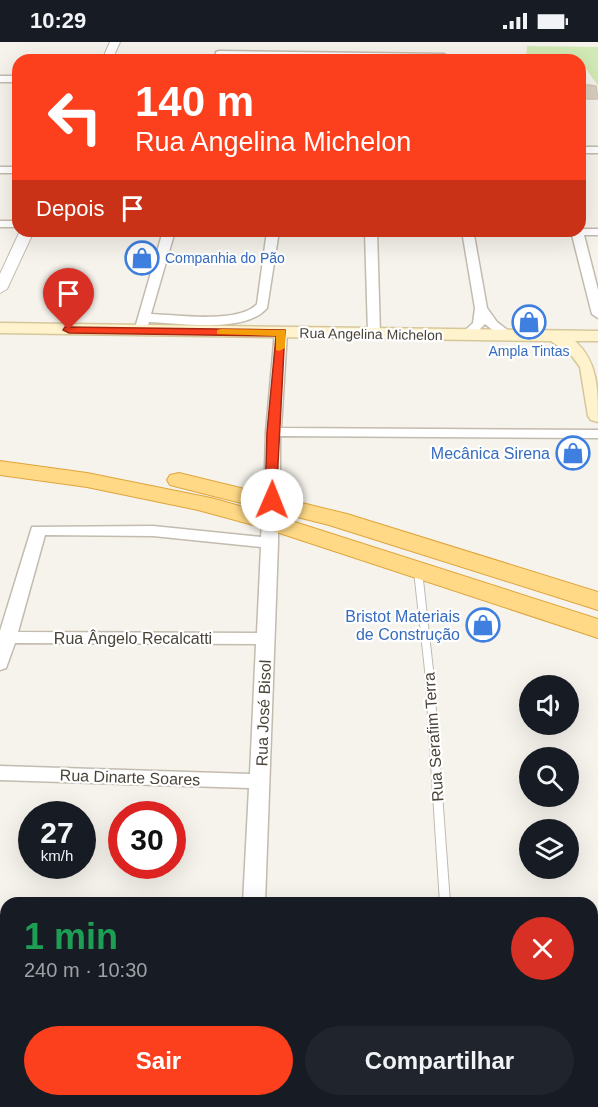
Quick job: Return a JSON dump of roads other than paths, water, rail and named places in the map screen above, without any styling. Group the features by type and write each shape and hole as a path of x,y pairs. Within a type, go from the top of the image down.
{"highway":[{"path":"0,449 87,462 598,629"},
{"path":"0,468 87,480 151,492 271,521 412,541 598,601"}],"main road":[{"name":"Rua Angelina Michelon","path":"0,328 142,324 281,332 598,336"},
{"path":"556,336 579,352 589,367 598,416"}],"street":[{"path":"0,289 24,237"},
{"path":"167,237 142,324 235,320 257,312 263,305 272,237"},
{"path":"371,237 374,334"},
{"path":"465,336 479,324 481,308 469,237"},
{"path":"578,237 598,314"},
{"path":"481,308 490,322 509,336"},
{"name":"Rua José Bisol","path":"254,897 273,432 281,332"},
{"path":"273,432 598,434"},
{"path":"0,664 4,637 38,530 153,531 271,521"},
{"name":"Rua Ângelo Recalcatti","path":"4,637 265,639"},
{"name":"Rua Dinarte Soares","path":"0,773 260,781"}],"lane":[{"name":"Rua Serafim Terra","path":"418,571 429,670 445,897"}],"place":[{"name":"Companhia do Pão","path":"142,258"},
{"name":"Ampla Tintas","path":"529,322"},
{"name":"Mecânica Sirena","path":"573,453"},
{"name":"Bristot Materiais de Construção","path":"483,625"}]}
